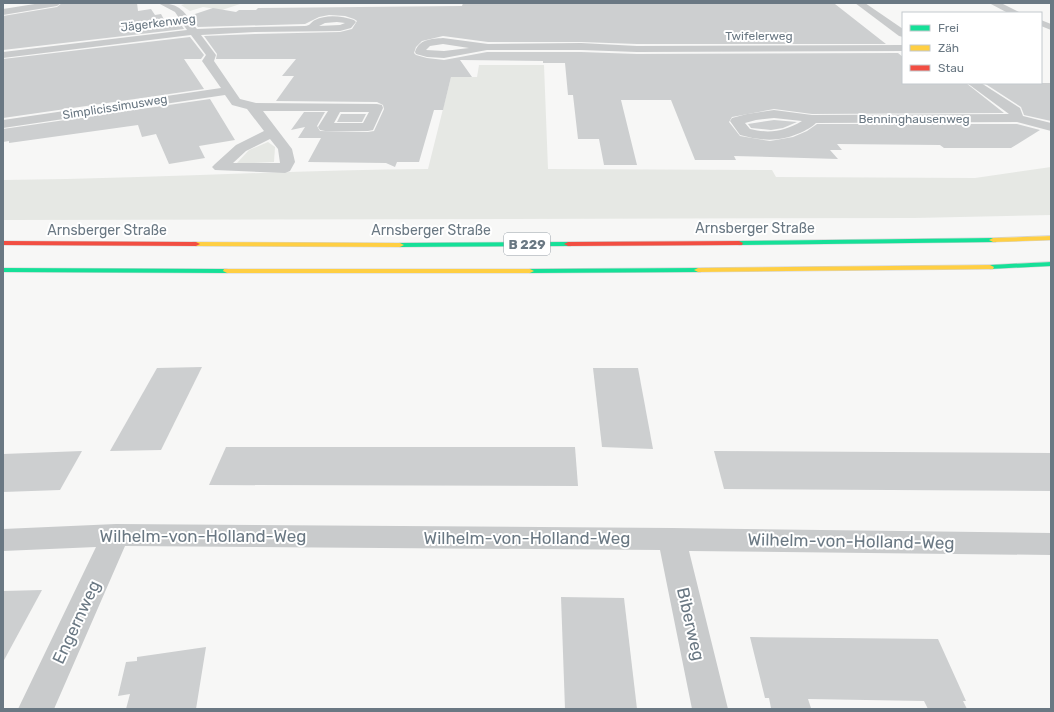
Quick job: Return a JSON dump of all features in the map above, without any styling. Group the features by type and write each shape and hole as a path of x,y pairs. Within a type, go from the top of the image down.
{"main road":[{"name":"Arnsberger Straße","path":"3,243 483,245 940,241 1051,238"},
{"name":"B 229","path":"3,270 475,272 983,267 1051,264"}],"street":[{"path":"3,12 57,3"},
{"path":"162,3 178,10 211,55 208,61 227,91 236,102 253,107 336,108"},
{"path":"859,3 902,33"},
{"path":"992,3 1014,12"},
{"path":"3,5 22,9"},
{"name":"Jägerkenweg","path":"3,55 194,32 248,29 317,29"},
{"name":"Twifelerweg","path":"486,47 473,50 434,54 420,52 420,48 426,44 435,42 459,43 486,47 615,47 679,50 902,48"},
{"path":"585,47 586,58"},
{"path":"611,58 618,58 615,47"},
{"path":"974,84 1015,111 1017,118"},
{"name":"Simplicissimusweg","path":"3,124 227,91"},
{"path":"253,107 285,150 288,162 285,168 220,167 240,148 272,133"},
{"name":"Benninghausenweg","path":"812,119 1017,118 1051,127"},
{"name":"Wilhelm-von-Holland-Weg","path":"3,540 116,535 672,539 1051,544"},
{"name":"Engernweg","path":"36,709 116,535"},
{"name":"Biberweg","path":"672,539 710,709"}],"shaded area":[{"path":"188,3 243,3 222,10 203,7 190,11 181,5"},
{"path":"479,65 544,65 548,169 772,170 776,177 975,178 1051,167 1051,215 914,218 3,220 3,180 428,169 451,77 477,77"},
{"path":"268,142 275,147 274,162 236,164 249,150"}],"building":[{"path":"62,3 137,3 138,11 151,9 155,15 161,14 166,23 178,20 184,29 3,50 3,16 57,7"},
{"path":"463,3 835,4 886,44 637,44 581,42 488,42 443,36 422,41 416,47 414,53 427,58 444,60 487,52 581,52 637,54 898,53 902,56 902,84 967,84 1004,113 812,114 774,109 732,117 729,122 740,136 770,141 793,137 807,131 817,124 1017,124 1040,130 1011,148 944,148 940,145 837,144 842,150 830,150 838,159 734,156 736,160 695,160 671,100 621,100 637,165 604,165 599,139 578,139 573,95 568,95 565,63 543,63 543,61 460,60 472,77 451,77 443,110 434,110 419,162 397,162 395,167 386,163 308,162 321,138 298,138 305,127 291,130 304,112 325,112 317,126 320,131 368,132 374,131 384,109 383,105 377,102 276,101 294,76 282,76 296,59 216,59 217,54 204,36 340,32 352,29 357,21 345,16 329,15 319,17 305,24 198,27 189,16 213,8 236,12 239,10 256,10 258,8 462,6"},
{"path":"190,37 204,55 201,59 184,59 204,89 3,118 3,59"},
{"path":"1051,83 1051,121 1024,115 1021,107 986,84"},
{"path":"210,99 235,140 199,146 205,158 169,164 156,134 142,137 138,125 9,143 9,141 3,142 3,129"},
{"path":"341,114 366,114 362,122 337,122"},
{"path":"774,120 797,122 783,128 771,130 751,128 748,124"},
{"path":"202,367 161,450 110,451 157,368"},
{"path":"593,368 638,368 653,449 602,447"},
{"path":"226,447 575,447 578,486 209,485"},
{"path":"82,451 60,490 3,492 3,454"},
{"path":"714,451 1051,453 1051,491 724,489"},
{"path":"42,590 3,662 3,591"},
{"path":"561,597 624,598 637,709 565,709"},
{"path":"750,637 938,639 966,701 963,701 967,709 928,709 924,701 808,699 811,708 771,708 769,698 765,698"},
{"path":"206,647 196,709 126,709 130,694 118,696 126,662 137,661 137,657"}],"traffic: fast":[{"path":"739,243 993,240"},
{"path":"400,245 568,244"},
{"path":"990,267 1051,264"},
{"path":"3,270 227,271"},
{"path":"530,271 698,270"}],"traffic: slow":[{"path":"993,240 1051,238"},
{"path":"196,244 400,245"},
{"path":"698,270 990,267"},
{"path":"227,271 530,271"}],"traffic: jam":[{"path":"3,243 196,244"},
{"path":"568,244 739,243"}]}
